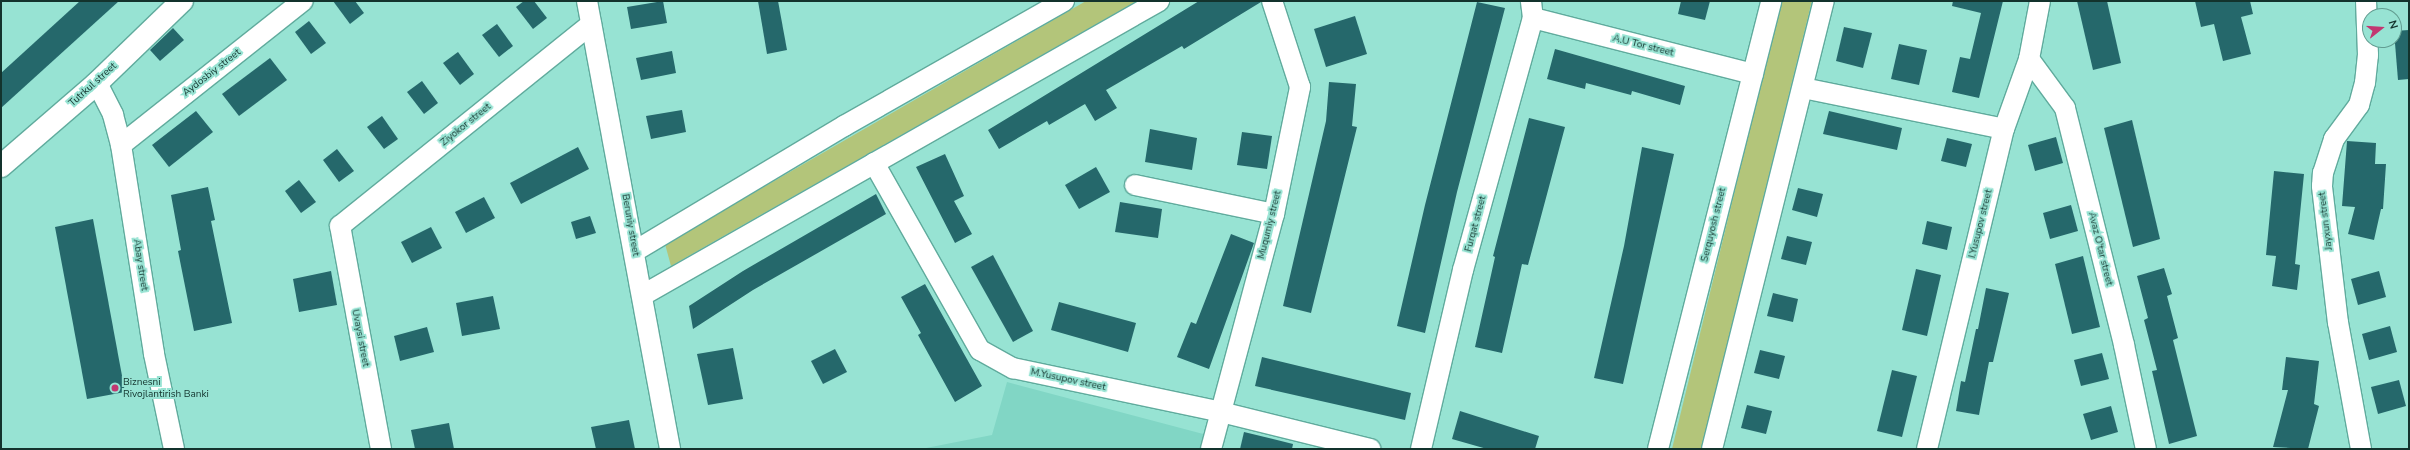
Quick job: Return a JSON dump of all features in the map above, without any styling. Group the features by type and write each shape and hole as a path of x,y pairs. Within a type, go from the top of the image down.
{"main road":[{"name":"Tutrkul street","path":"1,166 97,83 182,1"}],"street":[{"name":"Aydosbiy street","path":"121,145 303,1"},
{"name":"Beruniy street","path":"587,1 635,251 670,449"},
{"path":"635,251 844,126 1064,1"},
{"path":"642,295 1158,1"},
{"name":"Muqumiy street","path":"1211,449 1274,214 1300,87 1272,1"},
{"name":"Serquyosh street","path":"1658,449 1771,1"},
{"path":"1712,449 1824,1"},
{"name":"I.Yusupov street","path":"1927,449 2004,129 2029,59 2040,1"},
{"name":"Jayxun street","path":"2361,449 2338,323 2322,186 2323,173 2334,139 2359,105 2365,83 2368,55 2366,1"},
{"name":"A.U Tor street","path":"1532,10 1753,74"},
{"name":"Furqat street","path":"1421,449 1463,270 1532,10"},
{"name":"Ziyokor street","path":"340,226 591,24"},
{"name":"Avaz O'tar street","path":"2029,59 2065,108 2124,345 2146,449"},
{"name":"Abay street","path":"97,83 112,115 121,145 154,354 174,449"},
{"path":"1803,88 2004,129"},
{"name":"M.Yusupov street","path":"874,163 980,350 1013,368 1221,412 1370,449"},
{"path":"1135,185 1274,214"},
{"name":"Uvaysi street","path":"340,226 381,449"}],"shaded area":[{"path":"1086,1 1137,1 671,266 665,244"},
{"path":"1781,1 1812,1 1701,449 1672,449"},
{"path":"1007,382 1207,435 1204,449 921,449 992,435"}],"building":[{"path":"80,1 119,1 1,108 1,73"},
{"path":"333,1 355,1 364,13 350,24"},
{"path":"524,1 534,1 547,18 533,29 516,7"},
{"path":"663,1 667,23 631,29 627,7"},
{"path":"758,1 778,1 787,50 767,54"},
{"path":"1199,1 1261,2 1184,49 1182,46 1106,90 1117,108 1095,121 1085,104 1049,125 1047,121 999,149 988,130"},
{"path":"1681,1 1710,1 1705,20 1678,14"},
{"path":"1953,1 2003,1 1979,98 1952,92 1960,57 1970,59 1981,13 1952,6"},
{"path":"2077,1 2107,1 2121,63 2093,70"},
{"path":"2195,1 2250,1 2253,14 2241,17 2251,54 2223,61 2214,24 2201,27"},
{"path":"1477,2 1505,8 1457,192 1425,333 1397,326 1425,205"},
{"path":"1355,16 1367,54 1326,67 1314,29"},
{"path":"309,21 326,43 311,54 295,32"},
{"path":"497,24 513,46 499,57 482,35"},
{"path":"1844,27 1872,33 1863,68 1836,61"},
{"path":"173,28 184,40 160,61 150,50"},
{"path":"2402,30 2409,30 2409,79 2398,80 2395,48 2402,48"},
{"path":"1899,44 1927,50 1919,85 1891,79"},
{"path":"1555,49 1685,86 1680,105 1632,91 1631,95 1586,83 1585,89 1547,79"},
{"path":"672,51 676,73 641,80 636,58"},
{"path":"458,52 474,74 460,85 443,63"},
{"path":"270,58 287,80 239,116 222,94"},
{"path":"422,81 438,103 424,114 407,92"},
{"path":"1329,82 1356,84 1352,126 1357,127 1311,313 1283,306 1326,121"},
{"path":"682,110 686,132 651,139 646,116"},
{"path":"196,111 213,132 169,167 152,145"},
{"path":"1829,111 1902,128 1897,150 1823,134"},
{"path":"382,116 398,139 384,149 367,127"},
{"path":"1529,118 1565,127 1528,265 1522,264 1502,353 1475,347 1495,257 1493,256"},
{"path":"2132,120 2160,239 2133,247 2104,128"},
{"path":"1150,129 1197,138 1192,170 1145,162"},
{"path":"1242,132 1272,136 1267,169 1237,165"},
{"path":"2056,137 2063,163 2035,171 2028,145"},
{"path":"1947,138 1972,144 1966,167 1941,161"},
{"path":"2347,141 2376,143 2375,164 2386,164 2383,209 2381,209 2374,240 2348,234 2355,207 2342,206"},
{"path":"578,147 589,169 521,204 510,183"},
{"path":"1642,147 1674,154 1623,384 1594,378 1624,246"},
{"path":"337,149 354,171 339,182 323,160"},
{"path":"945,154 964,196 954,201 972,234 955,243 916,167"},
{"path":"1096,167 1110,192 1079,209 1065,185"},
{"path":"2274,171 2304,174 2295,264 2300,265 2297,290 2272,286 2276,256 2266,255"},
{"path":"299,180 316,202 301,213 285,191"},
{"path":"208,187 215,220 211,221 232,323 194,331 178,251 181,250 171,195"},
{"path":"1798,188 1823,194 1817,217 1792,210"},
{"path":"876,194 886,214 753,290 693,329 689,306 743,271"},
{"path":"484,197 495,218 466,233 455,212"},
{"path":"1120,202 1162,209 1158,238 1115,232"},
{"path":"2071,205 2078,231 2050,239 2043,213"},
{"path":"590,216 596,233 576,239 571,222"},
{"path":"93,219 125,392 87,399 55,227"},
{"path":"1927,221 1952,227 1947,250 1922,244"},
{"path":"431,227 442,248 412,263 401,242"},
{"path":"1231,234 1254,243 1209,369 1177,357 1191,322 1196,324"},
{"path":"1787,236 1812,242 1806,265 1781,259"},
{"path":"993,255 1033,331 1013,342 971,267"},
{"path":"2083,256 2100,327 2072,334 2055,264"},
{"path":"2164,268 2172,294 2167,296 2178,338 2173,340 2197,436 2169,444 2152,371 2157,370 2144,320 2148,318 2137,276"},
{"path":"1916,269 1941,275 1927,336 1902,330"},
{"path":"331,271 337,305 299,312 293,279"},
{"path":"2379,271 2386,297 2358,305 2351,279"},
{"path":"925,284 982,386 955,402 918,335 921,333 901,297"},
{"path":"1986,288 2009,293 1993,362 1989,362 1979,415 1956,411 1961,381 1965,382"},
{"path":"1773,293 1798,299 1793,322 1767,316"},
{"path":"493,296 500,329 462,336 456,303"},
{"path":"1059,302 1136,323 1128,352 1051,330"},
{"path":"2390,326 2397,352 2369,360 2362,334"},
{"path":"427,327 434,352 400,361 394,336"},
{"path":"733,348 743,399 708,405 697,354"},
{"path":"835,349 847,372 823,384 811,361"},
{"path":"1760,350 1785,356 1779,379 1754,373"},
{"path":"2102,353 2109,379 2081,386 2074,360"},
{"path":"1262,357 1411,393 1405,420 1255,386"},
{"path":"2286,357 2319,361 2314,404 2319,406 2308,449 2273,447 2288,390 2282,390"},
{"path":"1892,370 1917,376 1902,437 1877,431"},
{"path":"2399,380 2406,406 2378,414 2371,387"},
{"path":"1747,405 1772,411 1766,434 1741,428"},
{"path":"2111,406 2118,432 2091,440 2083,414"},
{"path":"1460,411 1539,436 1535,449 1487,449 1452,439"},
{"path":"629,420 635,449 596,449 591,427"},
{"path":"449,423 454,449 415,449 411,430"},
{"path":"1244,432 1293,444 1292,449 1240,449"}],"place":[{"name":"Biznesni Rivojlantirish Banki","path":"115,388"}]}
